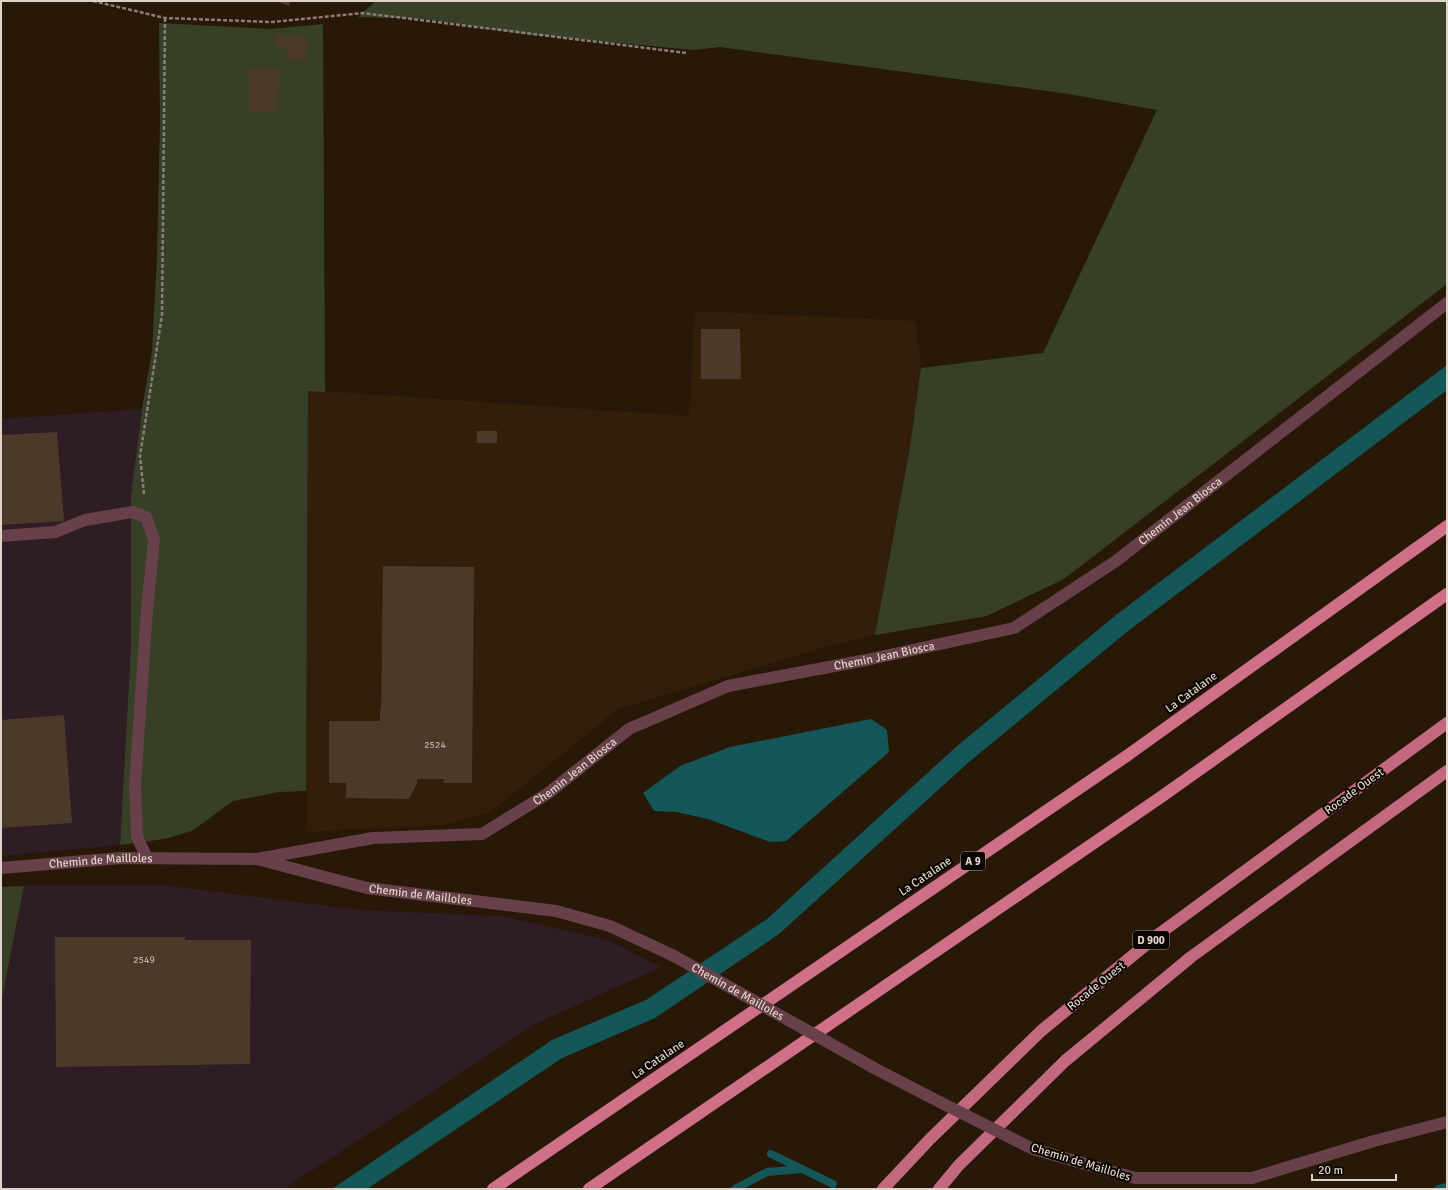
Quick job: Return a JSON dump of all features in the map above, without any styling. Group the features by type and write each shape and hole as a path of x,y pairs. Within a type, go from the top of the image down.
{"highway":[{"name":"La Catalane","path":"494,1189 1128,755 1447,526"},
{"path":"590,1189 1161,797 1447,594"},
{"name":"Rocade Ouest","path":"883,1189 930,1139 1040,1031 1159,934 1447,723"},
{"path":"939,1189 959,1165 1065,1061 1191,957 1447,771"}],"street":[{"name":"Chemin Jean Biosca","path":"257,859 373,838 482,834 547,794 630,730 728,686 866,660 1014,628 1116,561 1447,304"},
{"path":"1,536 55,532 85,520 132,512 146,517 154,540 147,610 135,785 137,837 147,858"},
{"name":"Chemin de Mailloles","path":"1,868 121,858 257,859 367,888 556,911 610,926 674,956 874,1068 1033,1149 1136,1178 1252,1178 1374,1141 1447,1122"}],"path":[{"path":"93,1 165,18 272,22 364,13 687,53"},
{"path":"146,517 140,456 162,315 165,18"}],"shaded area":[{"path":"695,311 916,321 921,368 909,453 875,635 826,647 618,709 491,812 444,825 306,832 308,390 689,416"},
{"path":"142,409 131,495 131,646 120,845 1,856 1,419"},
{"path":"24,886 171,886 360,910 502,916 608,940 661,967 535,1024 284,1189 1,1189 1,1003"}],"green space":[{"path":"376,1 1447,1 1447,284 1064,579 987,616 875,635 909,453 921,368 1043,353 1157,110 1069,94 720,47 694,50 522,34 426,19 358,17"},
{"path":"159,23 270,29 323,24 325,392 308,391 306,791 279,792 233,801 192,831 164,839 120,845 131,646 131,495 142,409 152,351 157,257 160,122"},
{"path":"24,886 1,1003 1,887"}],"water":[{"path":"1447,365 1447,390 1128,631 969,762 779,934 655,1018 562,1058 367,1189 332,1189 552,1040 646,1000 767,919 956,747 1116,615"},
{"path":"871,719 887,730 889,752 786,841 770,842 708,819 676,812 654,811 643,793 680,766 730,747"}],"building":[{"path":"281,1 291,1 289,6 280,3"},
{"path":"275,35 306,35 307,60 286,60 287,49 276,49"},
{"path":"249,68 279,68 278,111 249,111"},
{"path":"701,329 740,329 741,379 701,379"},
{"path":"477,431 497,431 497,443 477,443"},
{"path":"57,432 64,521 1,525 1,435"},
{"path":"383,566 474,567 472,783 443,783 444,779 417,779 417,783 409,799 346,798 346,783 329,783 329,721 380,721"},
{"path":"64,715 72,823 1,828 1,720"},
{"path":"55,937 185,937 185,940 251,940 250,1064 56,1067"}],"waterway":[{"path":"771,1154 833,1184"},
{"path":"735,1189 767,1172 802,1169"},
{"path":"1439,1189 1447,1187"}]}
